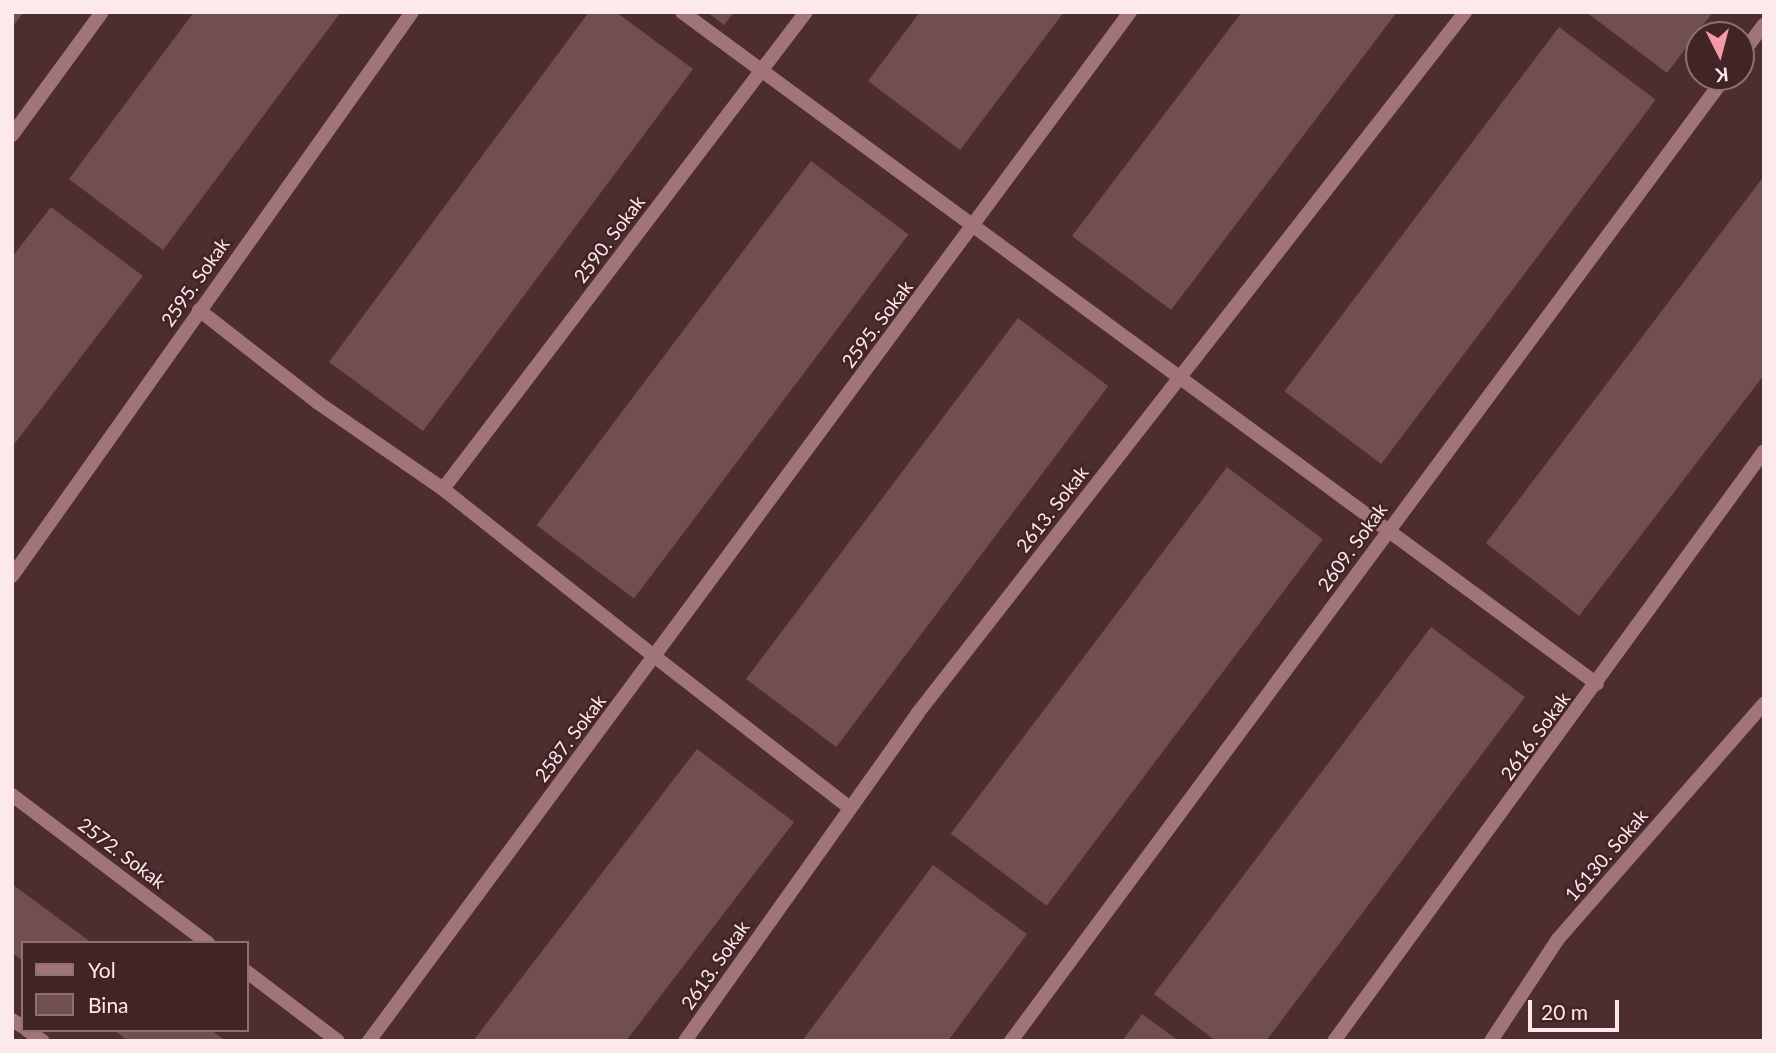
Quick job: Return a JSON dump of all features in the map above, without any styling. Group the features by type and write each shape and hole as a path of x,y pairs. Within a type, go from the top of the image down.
{"street":[{"path":"12,135 102,12"},
{"name":"2595. Sokak","path":"12,576 198,310 412,12"},
{"path":"682,12 1597,684"},
{"name":"2590. Sokak","path":"443,489 806,12"},
{"name":"2595. Sokak","path":"654,656 1130,12"},
{"name":"2613. Sokak","path":"685,1041 917,714 1465,12"},
{"name":"2609. Sokak","path":"1011,1041 1715,91"},
{"path":"198,310 317,402 443,489 850,807"},
{"name":"2616. Sokak","path":"1334,1041 1597,684 1764,451"},
{"name":"2587. Sokak","path":"369,1041 654,656"},
{"name":"16130. Sokak","path":"1491,1041 1558,939 1764,704"},
{"name":"2572. Sokak","path":"12,795 205,941"},
{"path":"248,973 338,1041"}],"building":[{"path":"12,12 24,12 12,27"},
{"path":"194,12 341,12 163,250 69,179"},
{"path":"589,12 616,12 693,69 423,431 329,362"},
{"path":"707,12 734,12 724,25"},
{"path":"920,12 1064,12 960,150 868,81"},
{"path":"1242,12 1397,12 1171,310 1072,236"},
{"path":"1586,12 1713,12 1706,21 1685,21 1685,49 1667,73"},
{"path":"1559,27 1656,100 1381,464 1285,391"},
{"path":"811,161 908,234 634,599 537,525"},
{"path":"1764,176 1764,375 1579,616 1486,543"},
{"path":"51,207 143,276 12,447 12,257"},
{"path":"1018,318 1108,386 836,747 746,679"},
{"path":"1227,467 1323,539 1047,906 951,834"},
{"path":"1431,627 1525,697 1266,1041 1216,1041 1154,994"},
{"path":"697,749 794,822 626,1041 473,1041"},
{"path":"933,865 1027,934 948,1041 802,1041"},
{"path":"12,884 89,941 21,941 21,960 12,953"},
{"path":"1142,1014 1179,1041 1122,1041"},
{"path":"117,1032 214,1032 226,1041 128,1041"}]}
